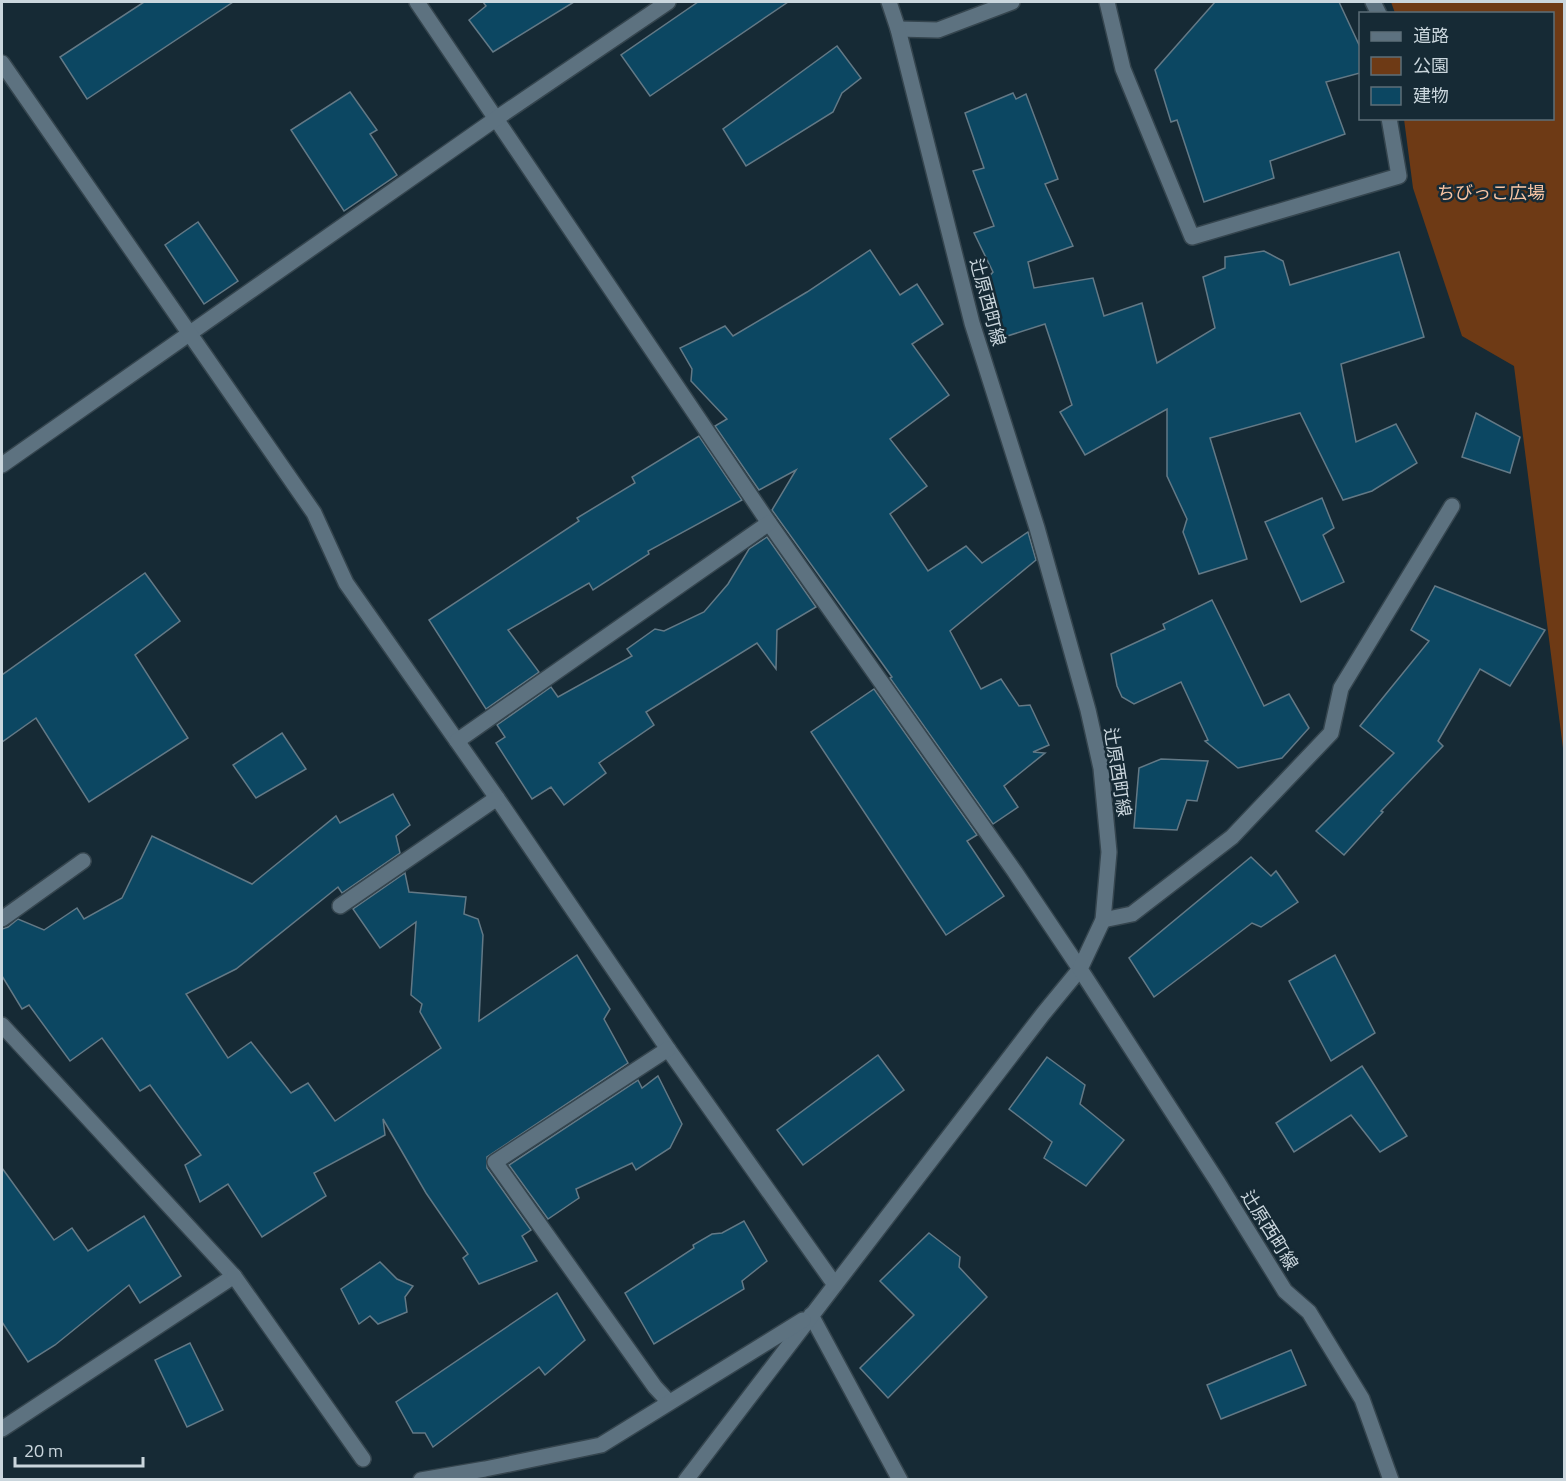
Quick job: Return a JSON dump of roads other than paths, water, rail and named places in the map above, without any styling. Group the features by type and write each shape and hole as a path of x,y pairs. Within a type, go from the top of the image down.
{"street":[{"path":"417,2 769,523 1015,872 1080,969 686,1479"},
{"path":"2,465 496,118 668,2"},
{"name":"辻原西町線","path":"889,2 898,29 972,323 1037,528 1088,710 1101,768 1109,852 1103,920 1080,969 1217,1181 1285,1292 1309,1312 1356,1389 1362,1399 1391,1479"},
{"path":"898,29 938,30 1012,2"},
{"path":"1107,2 1124,69 1192,237 1399,176 1389,120"},
{"path":"2,63 188,335 314,513 346,583 497,798 668,1049 835,1285"},
{"path":"1103,920 1131,914 1232,837 1331,733 1341,688 1452,506"},
{"path":"457,741 769,523"},
{"path":"340,906 497,798"},
{"path":"2,919 83,861"},
{"path":"2,1025 234,1276 363,1459"},
{"path":"668,1049 495,1162 655,1387 669,1402"},
{"path":"2,1429 234,1276"},
{"path":"421,1479 484,1469 601,1445 811,1315"},
{"path":"811,1315 900,1479"}],"park label":[{"name":"ちびっこ広場","path":"1491,192"}]}
